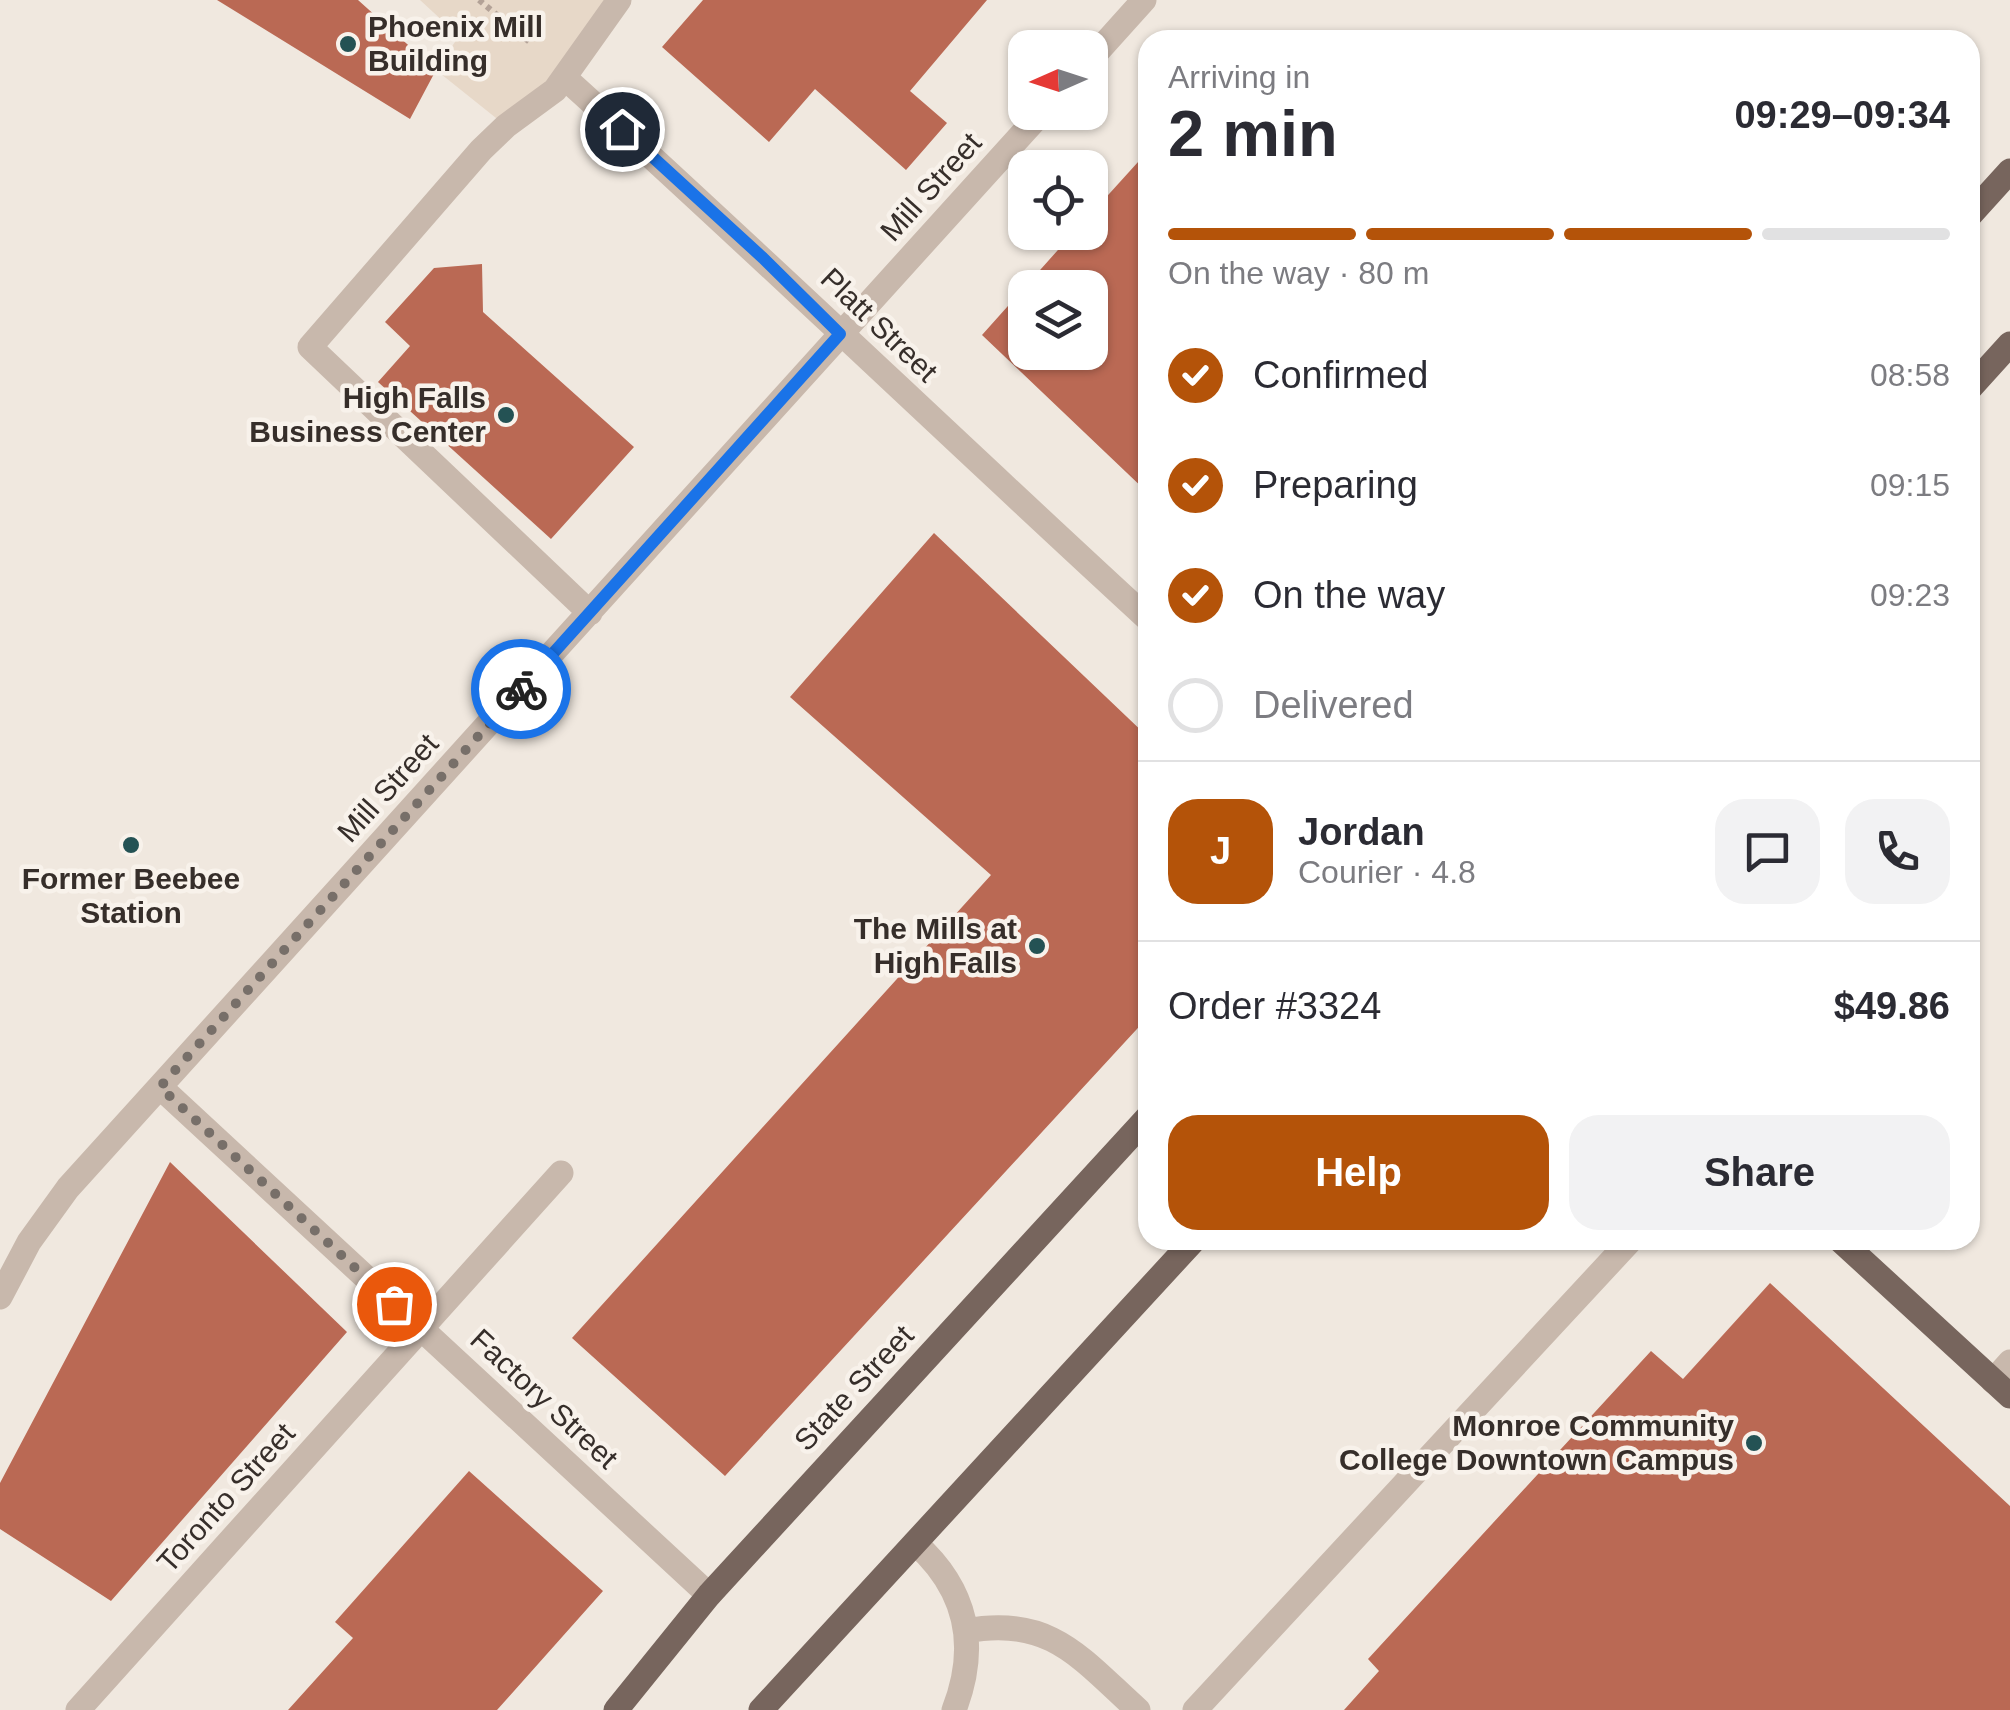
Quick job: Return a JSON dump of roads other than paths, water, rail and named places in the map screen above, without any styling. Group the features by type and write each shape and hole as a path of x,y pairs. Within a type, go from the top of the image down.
{"main road":[{"path":"1980,204 2010,171"},
{"path":"1980,377 2010,344"},
{"name":"State Street","path":"616,1710 709,1595 1138,1128"},
{"path":"761,1710 1185,1250"},
{"path":"1852,1250 2005,1380"}],"street":[{"path":"590,613 310,348 481,150 506,126 556,90 619,0"},
{"path":"1108,40 1144,0"},
{"name":"Platt Street","path":"566,78 1138,610"},
{"name":"Mill Street","path":"0,1297 47,1214 1026,130"},
{"name":"Factory Street","path":"160,1087 709,1595"},
{"name":"Toronto Street","path":"78,1710 561,1173"},
{"path":"1195,1710 1622,1250"},
{"path":"916,1543 947,1576 966,1631 966,1671 954,1710"},
{"path":"966,1631 1002,1627 1040,1632 1071,1650 1138,1710"}],"place":[{"name":"Phoenix Mill Building","path":"348,44"},
{"name":"High Falls Business Center","path":"506,415"},
{"name":"Former Beebee Station","path":"131,845"},
{"name":"The Mills at High Falls","path":"1037,946"},
{"name":"Monroe Community College Downtown Campus","path":"1754,1443"}]}
